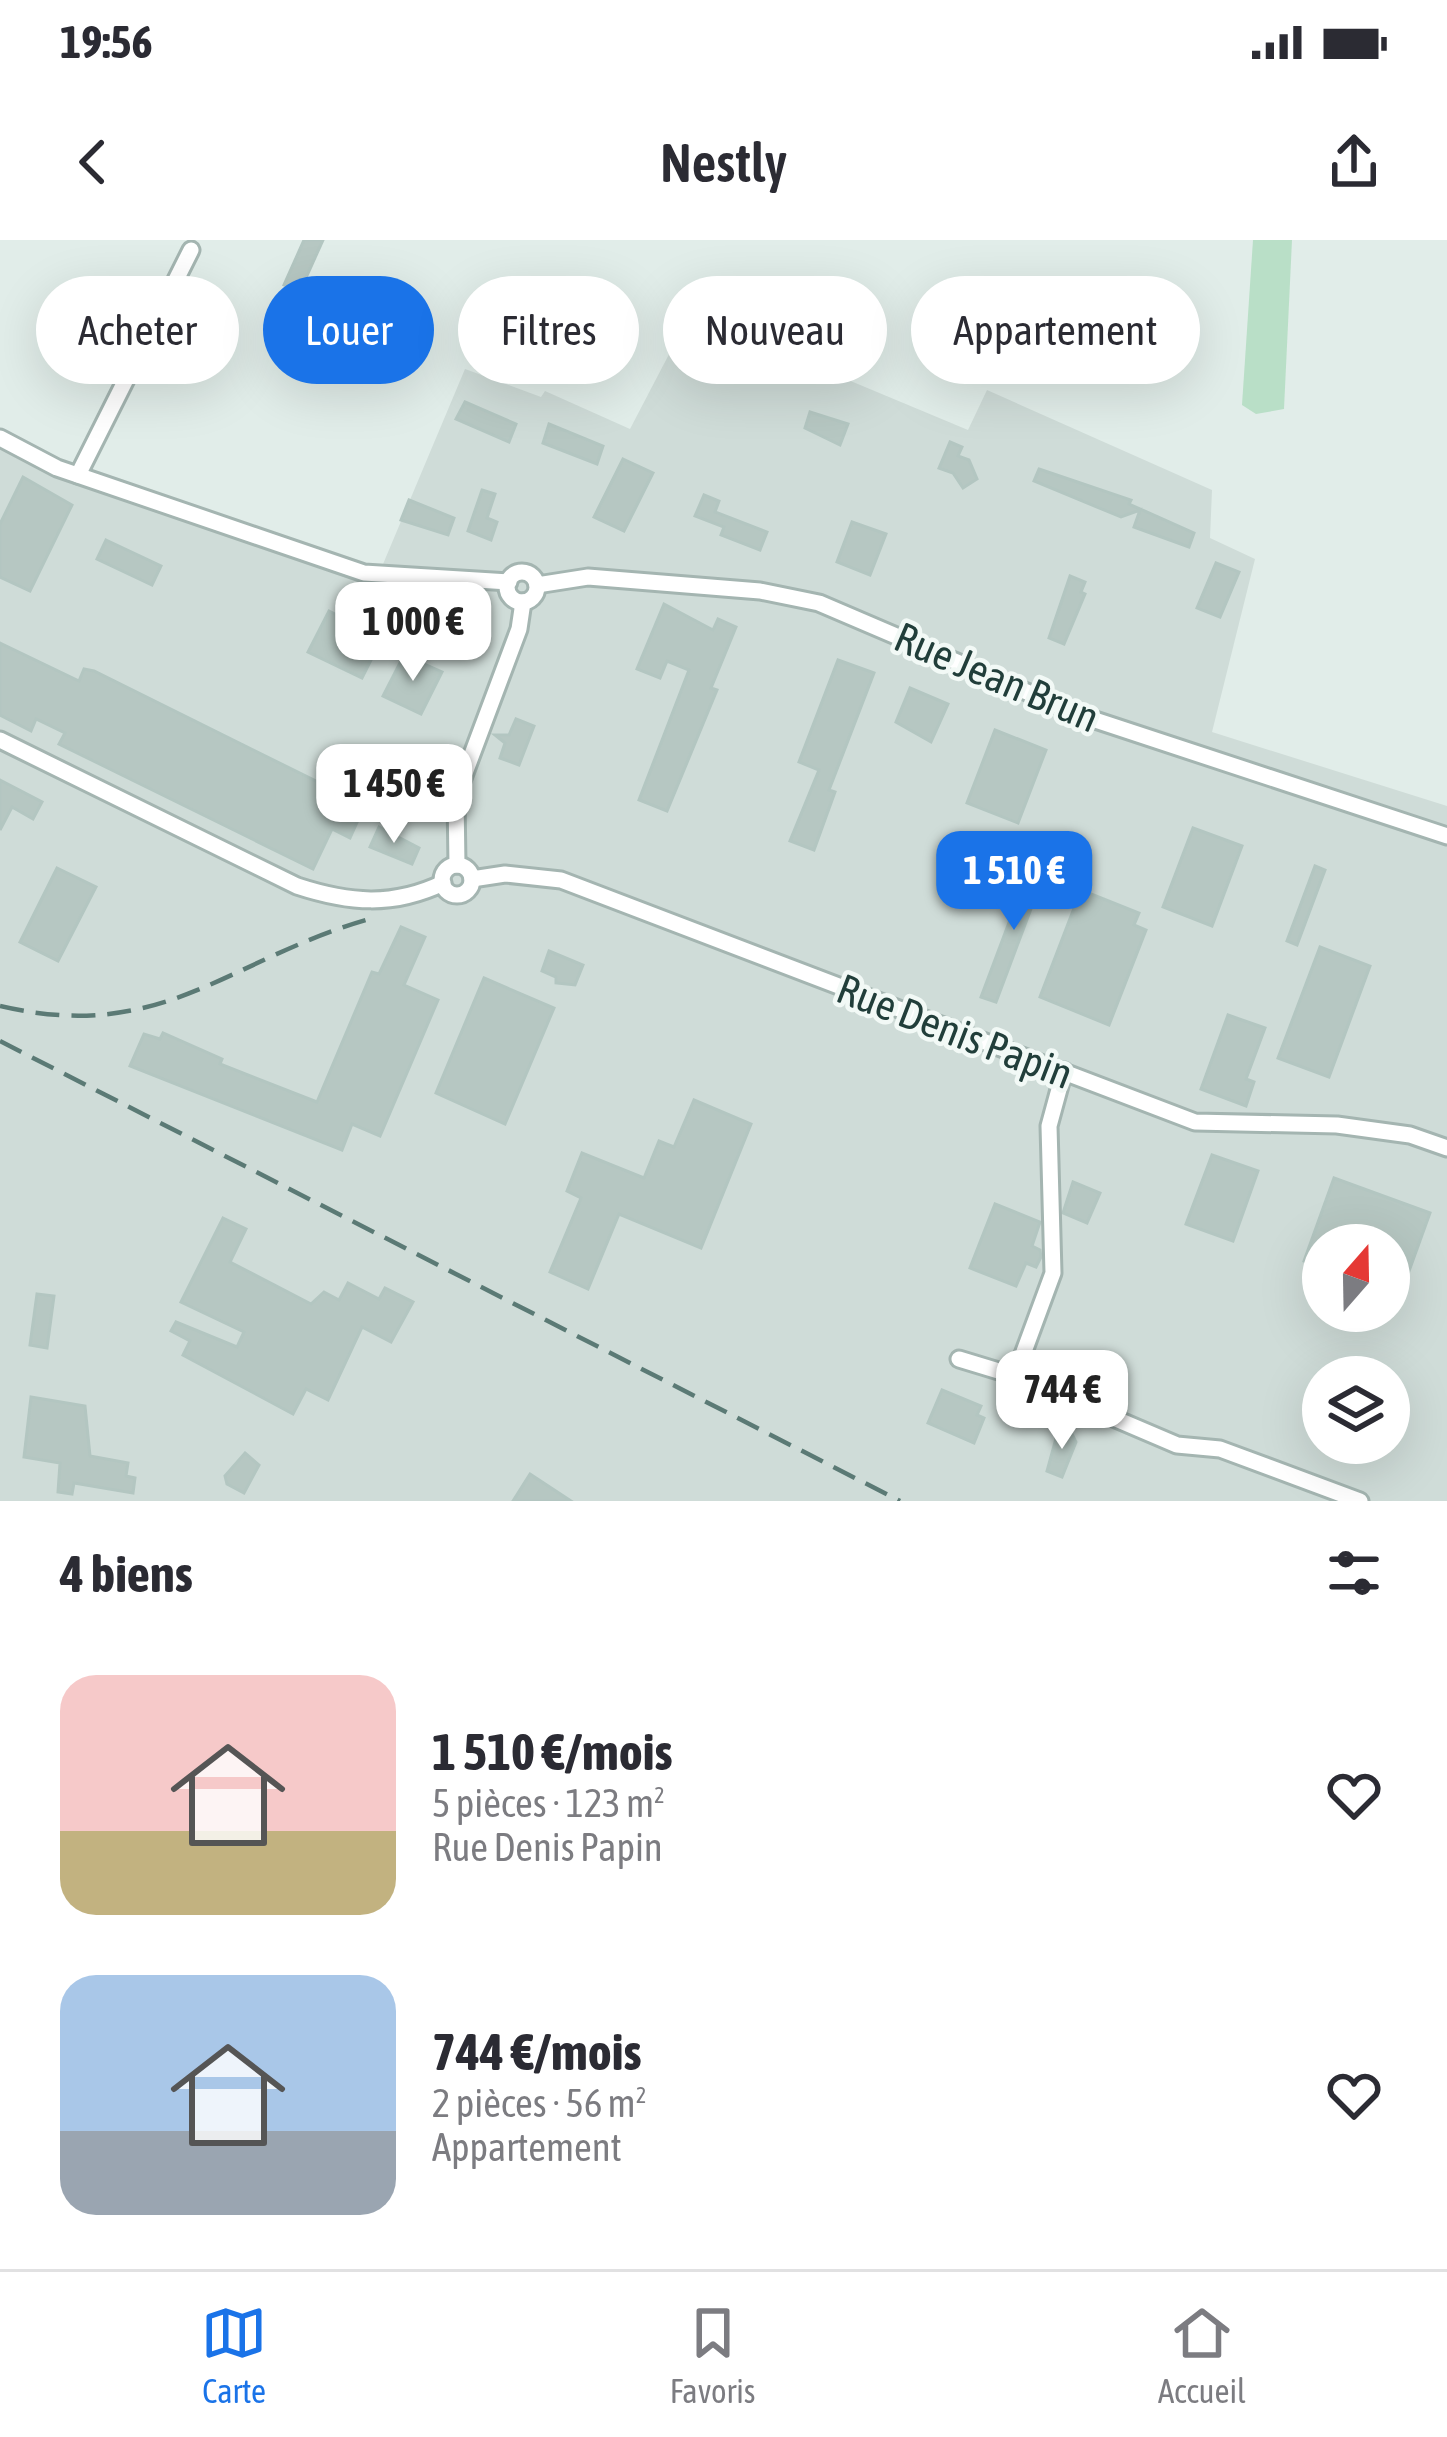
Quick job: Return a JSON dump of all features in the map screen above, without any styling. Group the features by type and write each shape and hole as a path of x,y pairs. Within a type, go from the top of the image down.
{"street":[{"path":"78,475 191,250"},
{"path":"0,438 78,475 364,573 508,581 524,573 537,585 532,598 523,602 510,596 508,581"},
{"name":"Rue Jean Brun","path":"537,585 588,577 760,592 819,603 1083,716 1447,836"},
{"path":"457,865 456,796 519,629 523,602"},
{"path":"0,740 297,886 337,899 412,897 443,883"},
{"path":"457,865 467,868 472,879 459,895 443,883 445,871 457,865"},
{"name":"Rue Denis Papin","path":"472,879 505,874 560,880 1195,1121 1336,1125 1410,1135 1447,1148"},
{"path":"1015,1376 1053,1273 1049,1126 1064,1071"},
{"path":"958,1359 1015,1376 1177,1445 1220,1449 1360,1501"}],"shaded area":[{"path":"663,366 663,384 858,384 968,430 987,390 1212,490 1210,538 1255,559 1212,732 1447,806 1447,1501 0,1501 0,435 57,468 378,576 459,384 506,384 541,397 545,391 630,429"}],"green space":[{"path":"1253,240 1292,240 1284,409 1256,414 1242,405"}],"building":[{"path":"304,240 323,240 307,276 288,276"},
{"path":"465,402 516,424 509,442 456,419"},
{"path":"810,412 848,424 840,445 805,428"},
{"path":"549,424 603,446 597,464 543,443"},
{"path":"950,442 962,447 958,456 969,460 977,479 963,488 953,473 939,468"},
{"path":"623,459 653,473 624,531 594,517"},
{"path":"1039,469 1131,500 1129,504 1194,533 1189,547 1134,527 1140,510 1121,517 1034,481"},
{"path":"23,477 72,505 30,591 0,577 0,524"},
{"path":"482,490 495,494 487,518 497,522 491,540 468,531"},
{"path":"704,495 719,501 715,512 767,532 760,550 721,535 724,527 695,516"},
{"path":"409,500 454,518 448,535 401,520"},
{"path":"852,522 886,534 870,575 837,562"},
{"path":"106,540 161,566 152,585 97,559"},
{"path":"1216,563 1239,572 1220,617 1197,608"},
{"path":"1070,576 1085,582 1081,592 1085,594 1064,644 1049,638"},
{"path":"664,604 713,630 718,619 736,627 711,688 717,690 667,811 639,800 689,670 667,661 660,678 637,669"},
{"path":"329,611 382,638 362,678 308,652"},
{"path":"0,643 79,681 84,669 94,671 348,797 341,809 359,818 350,838 332,829 313,869 59,744 65,733 36,719 31,731 0,715"},
{"path":"404,655 442,672 421,714 383,696"},
{"path":"838,660 874,673 829,790 835,792 814,850 790,841 819,770 799,762"},
{"path":"910,688 948,704 931,742 896,722"},
{"path":"516,719 534,726 519,765 500,758 505,743 495,735 509,735"},
{"path":"995,730 1046,750 1018,823 967,803"},
{"path":"0,780 42,802 33,819 12,807 0,830"},
{"path":"379,827 419,848 412,864 370,847"},
{"path":"1193,828 1242,846 1212,926 1163,907"},
{"path":"1031,864 1046,869 996,1002 981,997"},
{"path":"1315,866 1325,870 1297,945 1287,941"},
{"path":"57,868 96,887 58,961 20,942"},
{"path":"1081,890 1139,913 1134,925 1146,930 1109,1025 1040,997"},
{"path":"401,927 425,937 404,985 438,1000 380,1136 352,1124 342,1150 130,1066 144,1034 160,1039 163,1033 222,1059 220,1064 317,1102 372,972 379,974"},
{"path":"1320,947 1370,966 1329,1077 1278,1058"},
{"path":"549,951 583,965 575,985 556,983 556,977 542,971"},
{"path":"484,978 554,1008 505,1124 436,1093"},
{"path":"1228,1015 1265,1028 1246,1079 1254,1082 1246,1106 1201,1089"},
{"path":"694,1100 751,1124 701,1248 619,1214 588,1289 550,1272 581,1198 567,1191 582,1153 644,1178 659,1141 674,1147"},
{"path":"1212,1155 1258,1171 1233,1241 1186,1224"},
{"path":"1334,1178 1430,1213 1410,1268 1410,1224 1317,1224"},
{"path":"1073,1182 1100,1193 1087,1223 1063,1213"},
{"path":"995,1204 1040,1222 1032,1246 1040,1250 1041,1257 1036,1267 1026,1263 1016,1286 970,1268"},
{"path":"223,1218 246,1229 230,1262 311,1304 324,1292 339,1300 348,1283 379,1299 385,1288 413,1302 391,1342 362,1327 328,1400 306,1389 293,1414 183,1355 190,1341 171,1331 176,1322 237,1347 244,1332 181,1302"},
{"path":"37,1294 54,1296 47,1348 30,1345"},
{"path":"942,1390 981,1406 977,1415 984,1418 974,1443 928,1423"},
{"path":"31,1397 85,1406 90,1456 128,1463 126,1476 135,1478 133,1493 74,1483 72,1494 58,1492 60,1463 24,1457"},
{"path":"1068,1426 1076,1442 1062,1477 1047,1471 1058,1431"},
{"path":"245,1453 259,1465 244,1493 227,1484 225,1476"},
{"path":"530,1474 571,1501 513,1501"}],"railway":[{"path":"0,1006 58,1015 108,1014 153,1005 377,917"},
{"path":"0,1041 900,1501"}]}
